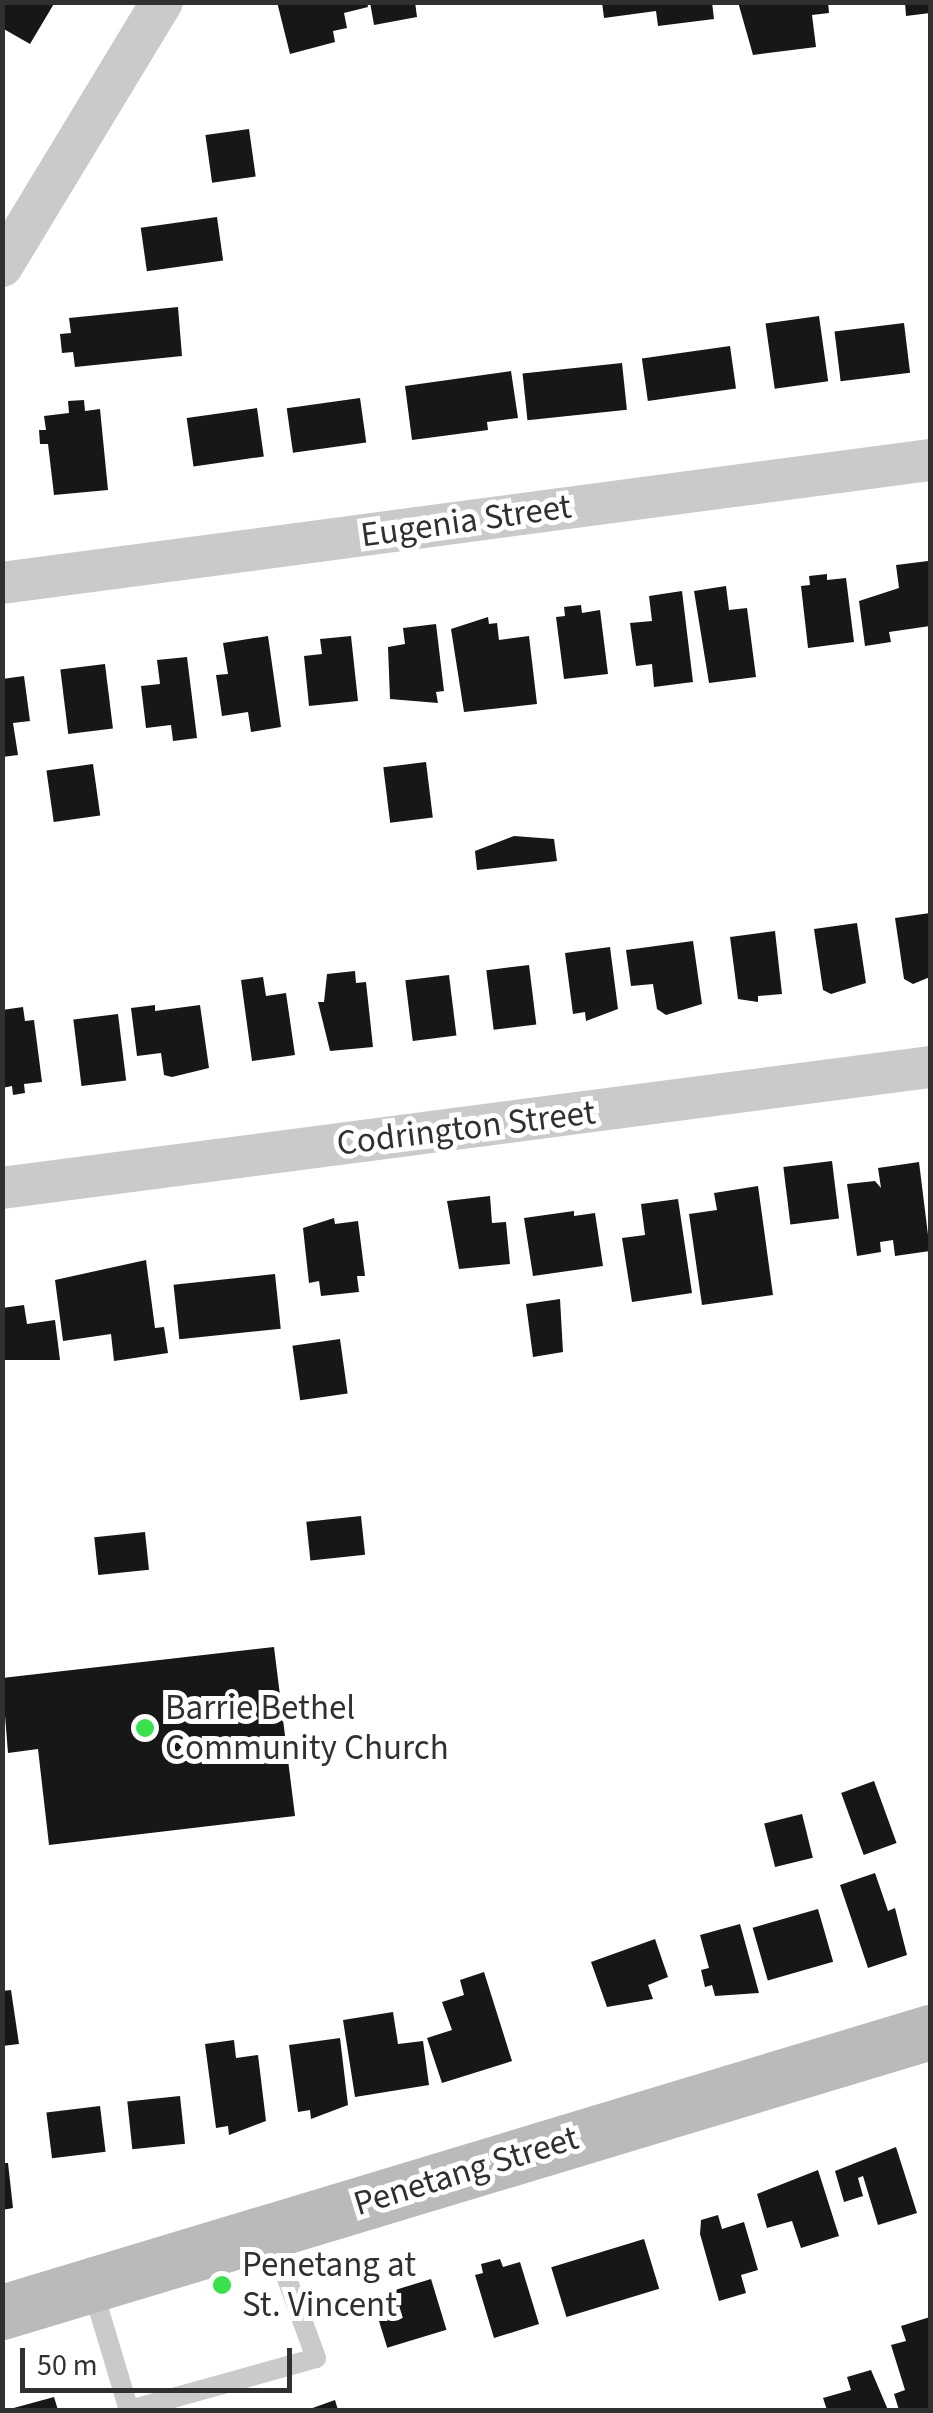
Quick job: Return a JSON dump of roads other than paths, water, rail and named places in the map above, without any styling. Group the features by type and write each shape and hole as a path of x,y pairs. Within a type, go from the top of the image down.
{"street":[{"path":"2,266 162,2"},
{"name":"Eugenia Street","path":"2,583 930,460"},
{"name":"Codrington Street","path":"2,1188 930,1067"},
{"name":"Penetang Street","path":"2,2312 930,2032"}],"lane":[{"path":"92,2285 130,2410 316,2358 270,2230"}],"place":[{"name":"Barrie Bethel Community Church","path":"145,1728"},
{"name":"Penetang at St. Vincent","path":"222,2285"}]}
